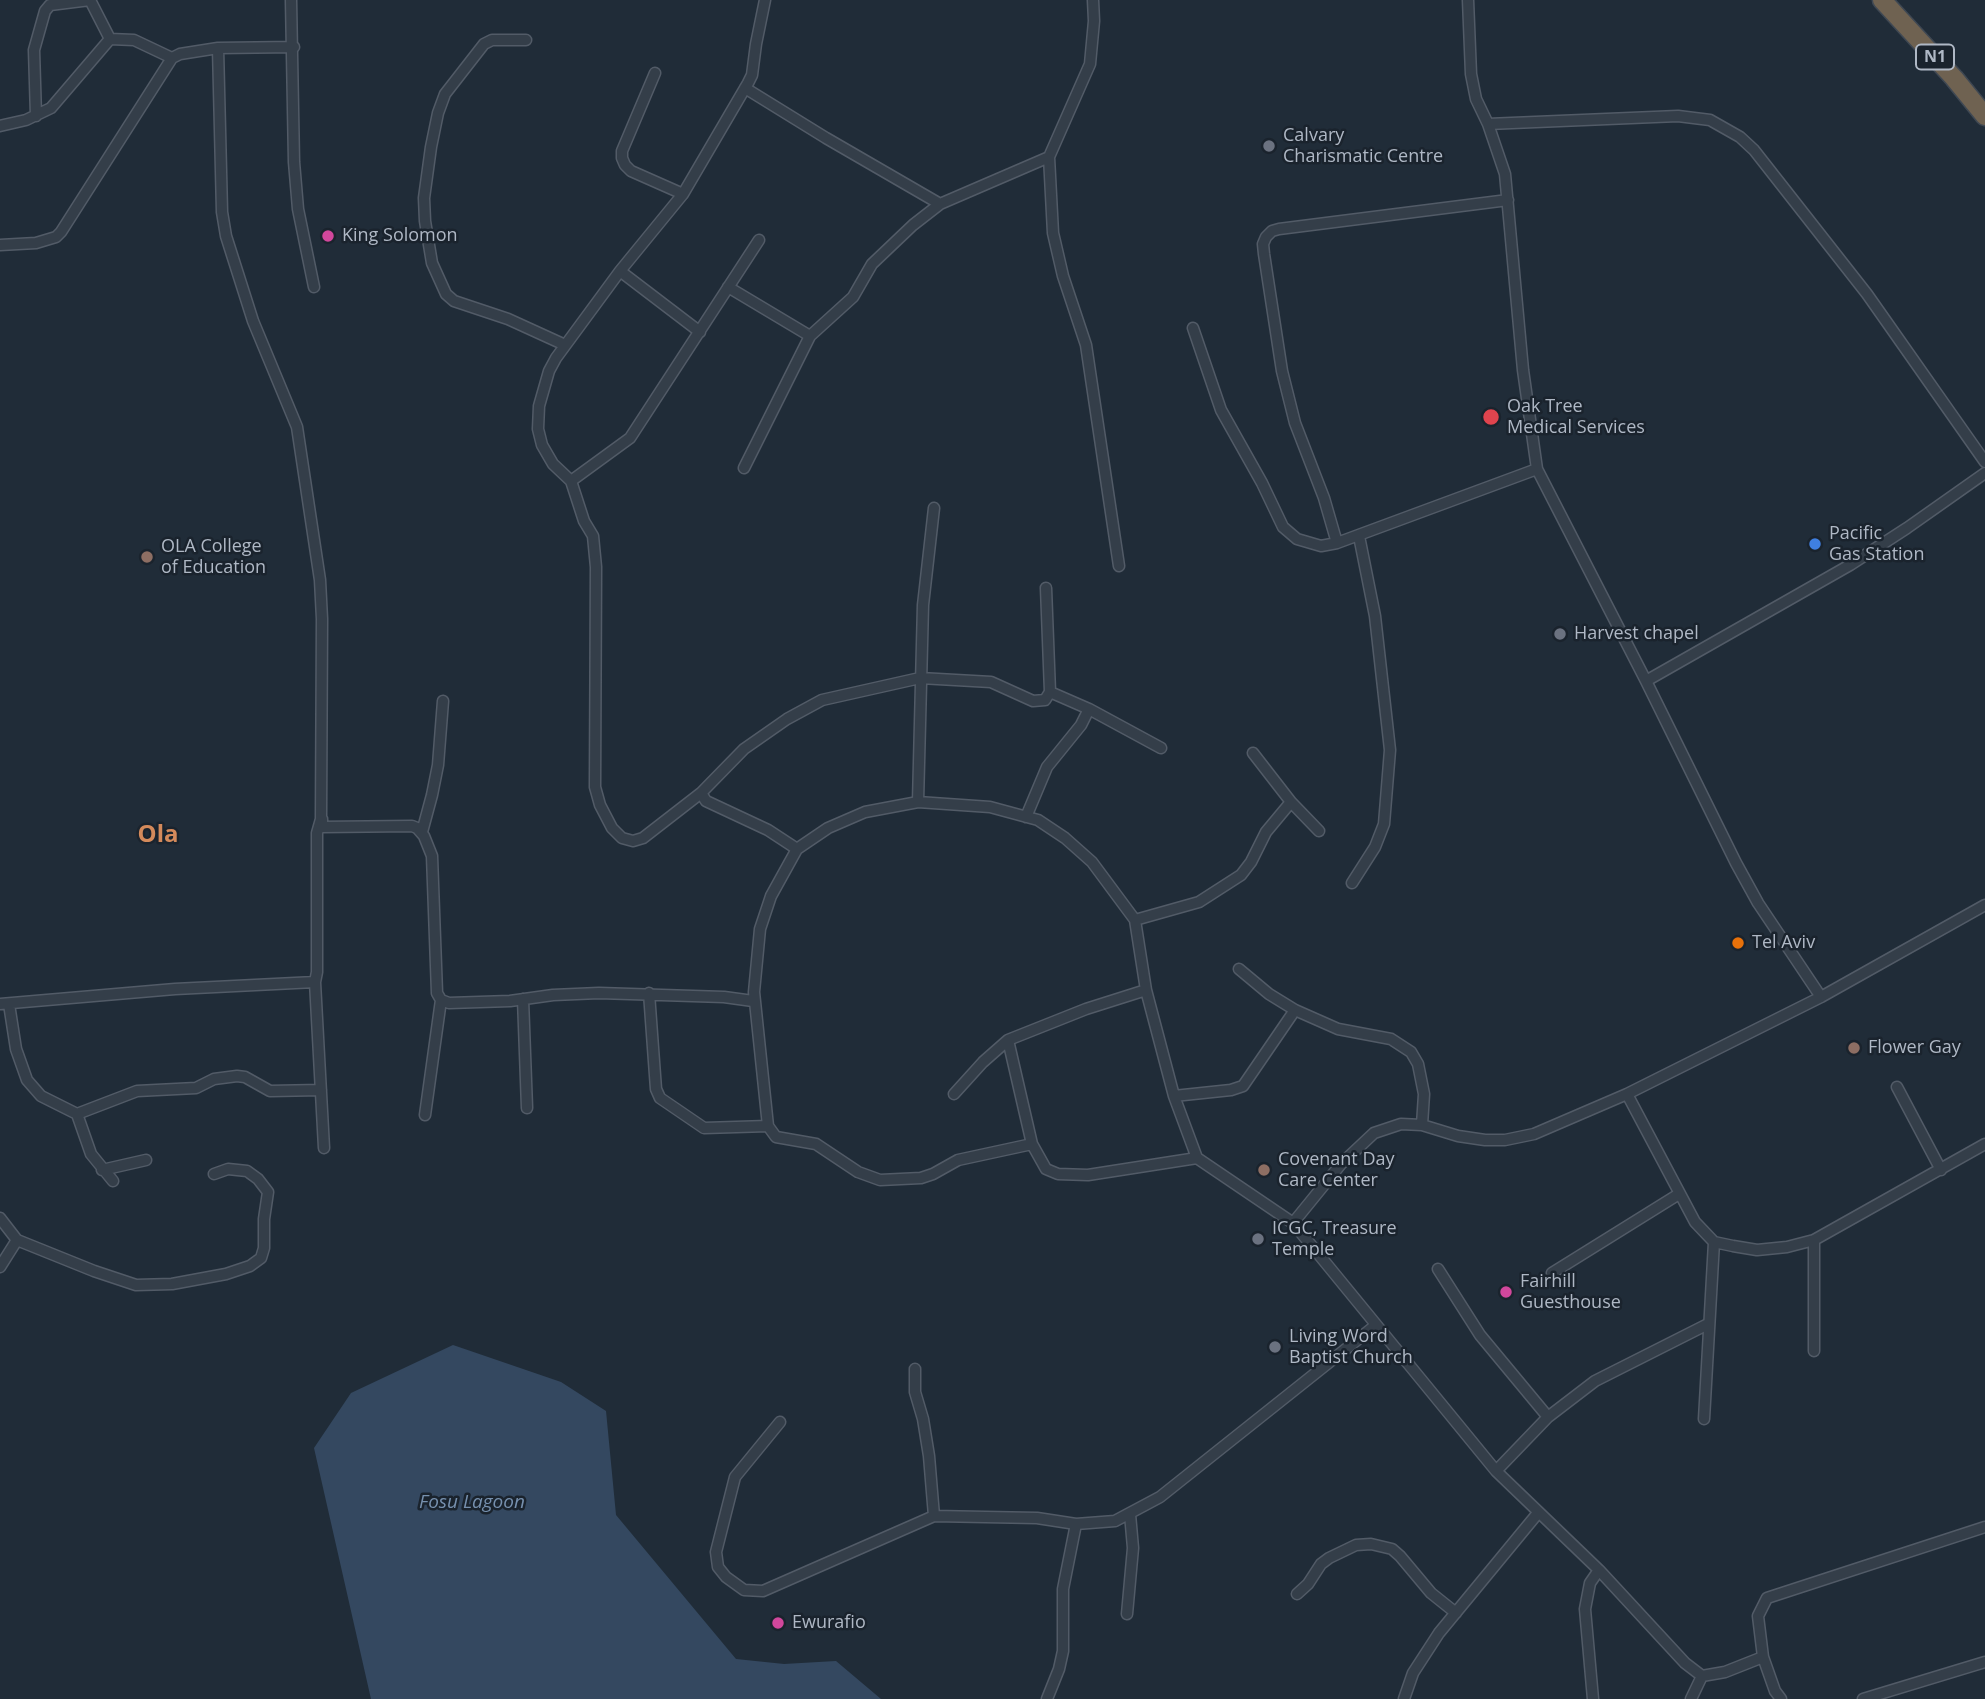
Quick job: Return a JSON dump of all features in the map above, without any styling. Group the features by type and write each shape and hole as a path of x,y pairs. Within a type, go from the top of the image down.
{"highway":[{"name":"N1","path":"1882,0 1985,116"}],"street":[{"path":"36,116 34,50 40,22 50,5 90,0 110,40"},
{"path":"291,0 294,47 294,162 298,209 314,287"},
{"path":"765,0 752,75 745,88 682,194 565,345 549,371 539,406 538,429 542,445 553,464 571,481 583,521 593,536 596,581 595,787 600,805 612,828 622,838 633,841 643,838 701,793 744,749 787,719 822,700 920,678 991,682 1033,701 1045,700 1050,692 1046,588"},
{"path":"1093,0 1090,64 1049,157 1053,233 1062,276 1086,345 1119,566"},
{"path":"1468,0 1471,74 1476,99 1488,124 1505,174 1523,370 1537,469 1758,903 1821,997"},
{"path":"0,126 36,116 51,108 110,40 134,40 172,58"},
{"path":"526,40 492,40 484,44 444,94 435,124 424,198 428,246 440,286 454,301 508,318 565,345"},
{"path":"0,245 36,243 56,237 61,232 172,58 189,52 218,48 294,47"},
{"path":"218,48 222,212 226,236 253,321 298,427 318,567 322,619 322,827 412,826 422,832 432,856 437,993 441,1000 425,1115"},
{"path":"654,73 622,151 622,158 631,171 682,194"},
{"path":"745,88 940,204"},
{"path":"1488,124 1678,116 1710,120 1740,137 1754,150 1867,295 1985,462"},
{"path":"744,468 810,336 853,297 872,264 913,225 940,204 1049,157"},
{"path":"1337,542 1324,498 1295,423 1282,371 1264,254 1263,244 1266,237 1279,229 1508,200"},
{"path":"571,481 630,438 759,240"},
{"path":"620,271 700,332"},
{"path":"728,287 810,336"},
{"path":"1193,328 1221,410 1283,527 1297,540 1321,546 1359,536 1537,469"},
{"path":"1646,681 1850,565 1985,473"},
{"path":"918,802 923,605 934,508"},
{"path":"1352,883 1375,847 1384,824 1390,750 1375,616 1359,536"},
{"path":"1050,692 1089,709 1161,748"},
{"path":"422,832 438,765 443,701"},
{"path":"1026,817 1046,767 1081,725 1089,709"},
{"path":"1253,753 1291,802 1319,831"},
{"path":"701,793 706,801 768,830 797,849"},
{"path":"1032,1144 958,1160 921,1178 880,1180 858,1172 816,1144 776,1138 768,1126 753,1001 760,929 771,896 797,849 828,828 864,812 918,802 990,807 1038,820 1065,838 1092,862 1135,920 1146,990 1174,1096 1196,1158 1293,1223 1496,1471 1599,1570 1685,1663 1702,1676 1725,1672 1763,1657"},
{"path":"1135,920 1199,902 1241,875 1251,862 1266,832 1291,802"},
{"path":"321,819 317,833 315,982 324,1148"},
{"path":"1293,1223 1341,1164 1374,1133 1401,1124 1422,1125 1458,1136 1505,1140 1534,1134 1627,1094 1821,997 1985,906"},
{"path":"1239,969 1269,994 1295,1010 1338,1029 1391,1040 1411,1052 1418,1064 1424,1094 1422,1125"},
{"path":"113,1181 90,1154 77,1114 41,1096 27,1080 5,1004 175,989 315,982"},
{"path":"954,1094 1008,1040 1086,1009 1146,990"},
{"path":"441,1000 449,1003 599,993 649,993 753,1001"},
{"path":"649,993 656,1089 660,1098 704,1128 768,1126"},
{"path":"523,999 527,1108"},
{"path":"1174,1096 1231,1090 1243,1086 1295,1010"},
{"path":"1008,1040 1032,1144 1046,1169 1058,1174 1088,1175 1196,1158"},
{"path":"77,1114 137,1091 197,1088 214,1079 237,1076 245,1077 270,1091 320,1090"},
{"path":"1897,1087 1941,1170"},
{"path":"1627,1094 1695,1222 1714,1242 1758,1250 1787,1247 1814,1240 1985,1144"},
{"path":"102,1170 146,1160"},
{"path":"0,1218 17,1240 136,1285 173,1284 226,1274 250,1266 261,1258 268,1192 258,1179 247,1171 228,1169 214,1174"},
{"path":"1552,1273 1679,1194"},
{"path":"0,1267 17,1240"},
{"path":"1814,1240 1814,1351"},
{"path":"1704,1419 1714,1242"},
{"path":"1438,1269 1480,1335 1548,1417"},
{"path":"1496,1471 1548,1417 1595,1381 1708,1324"},
{"path":"780,1422 735,1477 716,1552 718,1567 735,1585 744,1590 763,1591 934,1517 1037,1518 1076,1524 1115,1521 1160,1497 1376,1325"},
{"path":"915,1368 915,1392 929,1456 934,1517"},
{"path":"1404,1699 1413,1673 1457,1613 1538,1513"},
{"path":"1127,1614 1133,1548 1130,1514"},
{"path":"1047,1699 1059,1670 1063,1651 1063,1589 1076,1524"},
{"path":"1776,1696 1763,1657 1758,1616 1767,1598 1985,1527"},
{"path":"1297,1594 1329,1558 1356,1545 1371,1544 1392,1549 1431,1593 1457,1613"},
{"path":"1593,1699 1586,1609 1590,1583 1599,1570"},
{"path":"1863,1699 1985,1662"},
{"path":"1691,1699 1702,1676"}],"water":[{"name":"Fosu Lagoon","path":"453,1345 561,1382 606,1411 616,1515 736,1659 784,1664 836,1661 881,1699 371,1699 314,1448 351,1393"}],"place":[{"name":"Calvary Charismatic Centre","path":"1269,146"},
{"name":"King Solomon","path":"328,236"},
{"name":"Oak Tree Medical Services","path":"1491,417"},
{"name":"Pacific Gas Station","path":"1815,544"},
{"name":"OLA College of Education","path":"147,557"},
{"name":"Harvest chapel","path":"1560,634"},
{"name":"Tel Aviv","path":"1738,943"},
{"name":"Flower Gay","path":"1854,1048"},
{"name":"Covenant Day Care Center","path":"1264,1170"},
{"name":"ICGC, Treasure Temple","path":"1258,1239"},
{"name":"Fairhill Guesthouse","path":"1506,1292"},
{"name":"Living Word Baptist Church","path":"1275,1347"},
{"name":"Ewurafio","path":"778,1623"}],"district":[{"name":"Ola","path":"158,835"}]}
